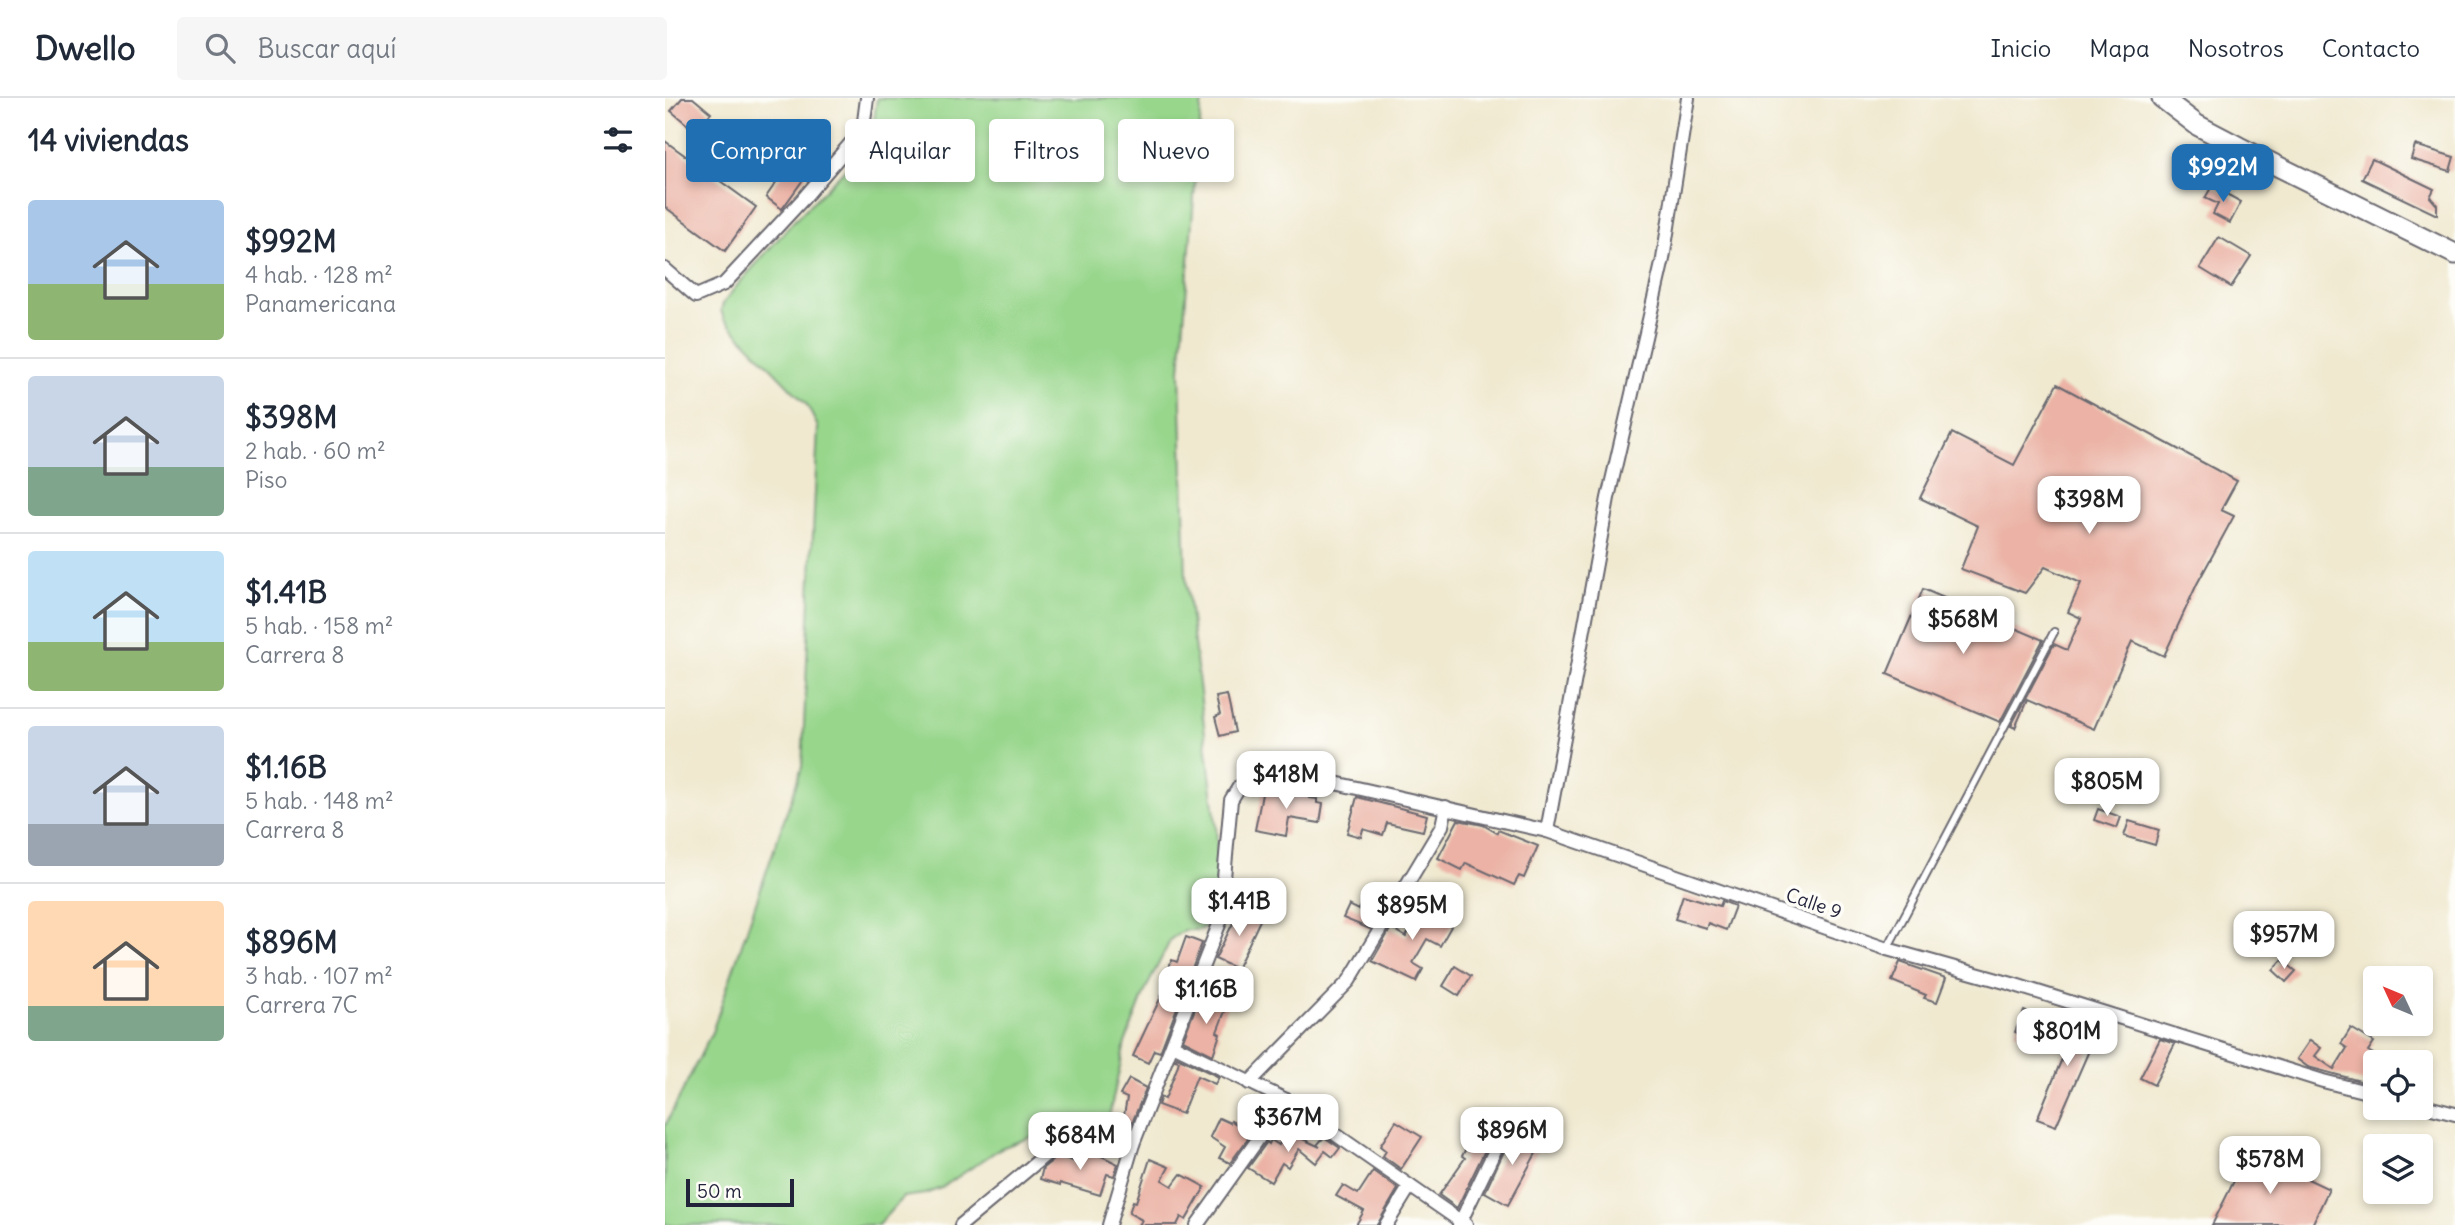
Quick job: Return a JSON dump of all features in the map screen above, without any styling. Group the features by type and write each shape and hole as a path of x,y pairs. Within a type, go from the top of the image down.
{"main road":[{"path":"2162,98 2197,125 2455,254"}],"street":[{"path":"665,269 696,296 724,284 863,129 867,98"},
{"path":"1547,831 1608,498 1663,259 1688,98"},
{"name":"Calle 9","path":"1174,1045 1220,922 1231,800 1239,787 1255,776 1276,773 1326,780 1547,831 1887,949 2013,984 2323,1081 2363,1091"},
{"path":"1249,1083 1349,981 1442,826 1446,807"},
{"path":"1109,1225 1133,1143 1174,1045 1286,1100 1462,1224 1498,1144"},
{"path":"1197,1225 1286,1100"},
{"path":"2433,1108 2455,1114"},
{"path":"961,1225 1055,1147 1099,1138 1133,1143"},
{"path":"1386,1225 1410,1185"}],"lane":[{"path":"1887,949 2054,632"}],"green space":[{"path":"877,98 1202,98 1200,119 1118,119 1118,182 1195,182 1180,371 1186,577 1216,824 1219,889 1210,923 1199,930 1184,930 1171,939 1146,989 1125,1043 1106,1131 1034,1136 1001,1148 941,1188 925,1194 903,1197 878,1225 665,1225 665,1126 712,1032 802,767 818,427 807,405 724,319 721,310 734,289 793,222 845,169 845,182 975,182 975,119 874,119"}],"building":[{"path":"682,98 693,98 711,113 706,119 686,119 686,124 671,111"},
{"path":"665,141 686,156 686,182 722,182 756,207 725,251 665,207"},
{"path":"2415,145 2454,157 2450,171 2411,159"},
{"path":"2372,159 2434,189 2430,197 2437,205 2437,215 2362,179"},
{"path":"776,182 801,182 782,209 766,197"},
{"path":"2212,186 2241,202 2230,223 2213,214 2218,204 2205,198"},
{"path":"2219,237 2251,256 2231,287 2200,268"},
{"path":"2057,384 2237,481 2221,510 2234,516 2197,584 2164,656 2132,641 2094,729 2027,700 2015,728 2011,726 2054,644 2067,650 2081,618 2068,612 2081,583 2045,567 2025,593 1961,569 1978,526 1920,498 1952,433 2014,465"},
{"path":"1923,589 2043,640 2000,722 1887,674"},
{"path":"1227,695 1235,732 1220,736 1215,717 1220,715 1216,697"},
{"path":"1294,788 1310,792 1309,798 1317,799 1317,803 1323,804 1320,823 1289,818 1286,836 1255,830 1263,789 1292,795"},
{"path":"1357,797 1427,815 1423,831 1387,823 1383,835 1363,829 1361,837 1347,833"},
{"path":"2098,809 2121,817 2117,828 2094,820"},
{"path":"1458,820 1483,825 1497,833 1498,830 1538,846 1524,878 1519,876 1514,885 1466,863 1462,870 1438,858"},
{"path":"2129,821 2159,830 2155,845 2124,836"},
{"path":"1683,895 1720,906 1722,901 1735,906 1726,930 1708,923 1706,928 1675,919"},
{"path":"1410,899 1453,923 1440,946 1427,939 1413,963 1423,969 1416,982 1372,961 1391,928 1406,937 1417,916 1404,909"},
{"path":"1362,903 1373,907 1371,911 1379,914 1370,929 1343,918 1349,905 1359,910"},
{"path":"1241,907 1262,916 1237,969 1215,959"},
{"path":"1186,937 1202,943 1160,1052 1154,1050 1148,1063 1133,1056 1167,984 1162,981 1172,960 1177,962"},
{"path":"2282,960 2296,971 2286,982 2273,970"},
{"path":"1900,962 1946,978 1937,1002 1892,981"},
{"path":"1455,966 1471,976 1459,996 1443,986"},
{"path":"1206,998 1227,1006 1217,1032 1220,1034 1213,1055 1183,1040 1198,1001 1203,1004"},
{"path":"2024,1011 2040,1018 2031,1039 2015,1032"},
{"path":"2057,1017 2098,1030 2056,1126 2037,1119 2071,1037 2052,1031"},
{"path":"2351,1028 2374,1042 2369,1050 2363,1050 2363,1082 2308,1067 2297,1059 2310,1040 2321,1048 2315,1056 2334,1069 2347,1048 2341,1044"},
{"path":"2160,1039 2175,1044 2154,1085 2140,1078"},
{"path":"1177,1057 1219,1077 1215,1084 1197,1076 1182,1114 1158,1105 1161,1097 1165,1099 1179,1061 1175,1060"},
{"path":"1129,1079 1146,1088 1130,1128 1122,1127 1127,1098 1120,1095"},
{"path":"1219,1118 1230,1123 1231,1121 1252,1133 1230,1163 1219,1158 1225,1147 1210,1137"},
{"path":"1396,1121 1422,1137 1401,1169 1383,1156 1386,1151 1380,1146"},
{"path":"1479,1124 1502,1136 1497,1135 1490,1140 1457,1208 1439,1195 1465,1158 1462,1156"},
{"path":"1281,1129 1320,1147 1317,1145 1324,1137 1340,1148 1333,1157 1325,1151 1316,1163 1299,1149 1288,1167 1282,1163 1271,1182 1248,1168 1267,1142 1269,1144 1271,1140 1279,1145 1284,1136 1279,1132"},
{"path":"1512,1131 1540,1146 1508,1205 1485,1192 1506,1147 1507,1143 1502,1136 1508,1139"},
{"path":"1087,1149 1118,1164 1114,1176 1107,1174 1100,1195 1040,1179 1043,1168 1058,1156 1076,1162 1082,1150"},
{"path":"2249,1151 2329,1189 2312,1225 2212,1225"},
{"path":"1150,1159 1169,1167 1162,1180 1172,1186 1181,1174 1205,1187 1186,1220 1181,1217 1177,1225 1139,1225 1142,1220 1129,1213 1133,1201 1136,1202"},
{"path":"1373,1171 1398,1189 1377,1225 1356,1225 1364,1211 1336,1196 1343,1185 1358,1194"}]}
